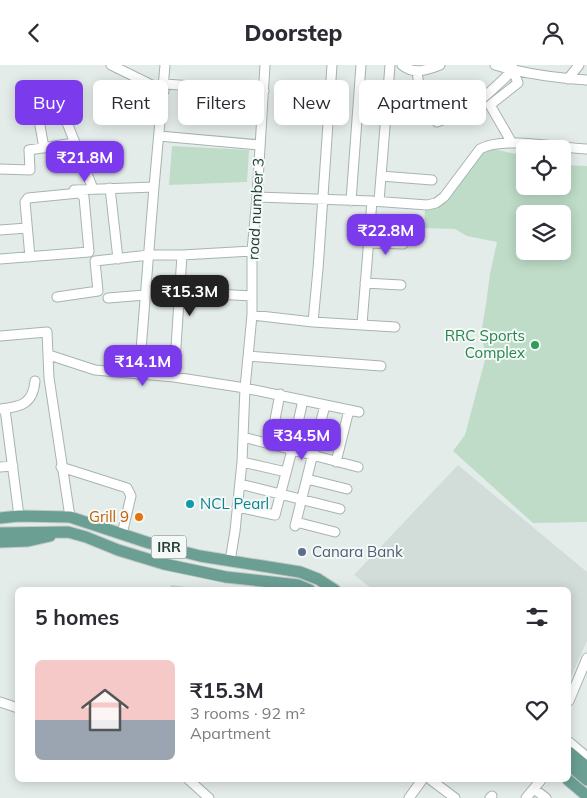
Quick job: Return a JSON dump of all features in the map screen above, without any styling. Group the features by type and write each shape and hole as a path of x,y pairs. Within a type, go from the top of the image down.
{"main road":[{"name":"IRR","path":"0,518 19,516 70,517 122,535 192,554 300,572 318,579 330,587"},
{"name":"IRR","path":"0,533 61,532 86,537 118,550 188,570 303,587"},
{"path":"0,542 28,541 61,532"},
{"path":"188,570 192,554"},
{"path":"571,754 587,767"},
{"path":"571,767 587,780"},
{"path":"570,782 587,796"}],"street":[{"path":"111,65 147,80"},
{"path":"164,80 165,65"},
{"name":"road number 3","path":"264,91 265,65"},
{"path":"313,321 332,65"},
{"path":"351,201 362,65"},
{"path":"362,324 369,243 381,176 390,65"},
{"path":"402,65 417,71 440,65"},
{"path":"495,65 512,67 526,73 587,80"},
{"path":"568,79 579,65"},
{"path":"417,71 419,86 438,122 466,111 485,97 512,67"},
{"path":"512,67 518,83 490,105 512,143"},
{"path":"40,125 44,148"},
{"path":"68,125 93,189"},
{"path":"139,375 160,125"},
{"name":"road number 3","path":"230,561 242,462 245,388 252,315 252,251 261,125"},
{"path":"159,136 260,145"},
{"path":"0,169 30,170 29,150 74,143"},
{"path":"257,197 376,201 427,205 436,203 444,197 480,149 494,143 587,149"},
{"path":"381,176 432,180"},
{"path":"70,191 154,187"},
{"path":"110,188 118,259"},
{"path":"0,259 30,257 89,252 84,197 79,193 28,198 25,202 30,257"},
{"path":"0,230 27,228"},
{"path":"369,243 403,244"},
{"path":"57,297 98,291 95,261 149,255 252,251"},
{"path":"174,377 182,255"},
{"path":"365,283 401,285"},
{"path":"180,292 252,295"},
{"path":"108,298 145,295"},
{"path":"252,315 396,327"},
{"path":"0,335 46,332 49,378 70,517"},
{"path":"49,355 95,369 139,375 174,377 245,388 359,412"},
{"path":"248,356 381,366"},
{"path":"19,516 13,465 3,409 27,402 31,397 35,381"},
{"path":"270,445 280,394"},
{"path":"237,507 275,515 304,400"},
{"path":"325,405 296,524 334,532"},
{"path":"336,462 349,410"},
{"path":"243,437 358,467"},
{"path":"242,462 286,472"},
{"path":"0,467 13,465"},
{"path":"61,467 127,488 131,496 122,535"},
{"path":"307,479 347,489"},
{"path":"240,485 340,509"},
{"path":"571,696 587,658"},
{"path":"0,703 15,707"},
{"path":"571,744 587,757"},
{"path":"191,782 209,798"},
{"path":"409,798 421,782"},
{"path":"434,782 455,798"},
{"path":"526,798 539,782"},
{"path":"534,789 546,798"}],"shaded area":[{"path":"458,465 587,572 587,641 571,677 571,587 370,587 354,575"}],"green space":[{"path":"172,146 249,150 247,182 169,185"},
{"name":"RRC Sports Complex","path":"485,147 516,154 516,195 571,195 571,165 587,166 587,522 533,523 453,451 465,435 486,356 481,334 497,242 467,236 455,229 424,228 425,209 440,205"},
{"path":"171,585 187,587 171,587"}],"place":[{"name":"RRC Sports Complex","path":"535,345"},
{"name":"NCL Pearl","path":"190,504"},
{"name":"Grill 9","path":"139,517"},
{"name":"Canara Bank","path":"302,552"}]}
